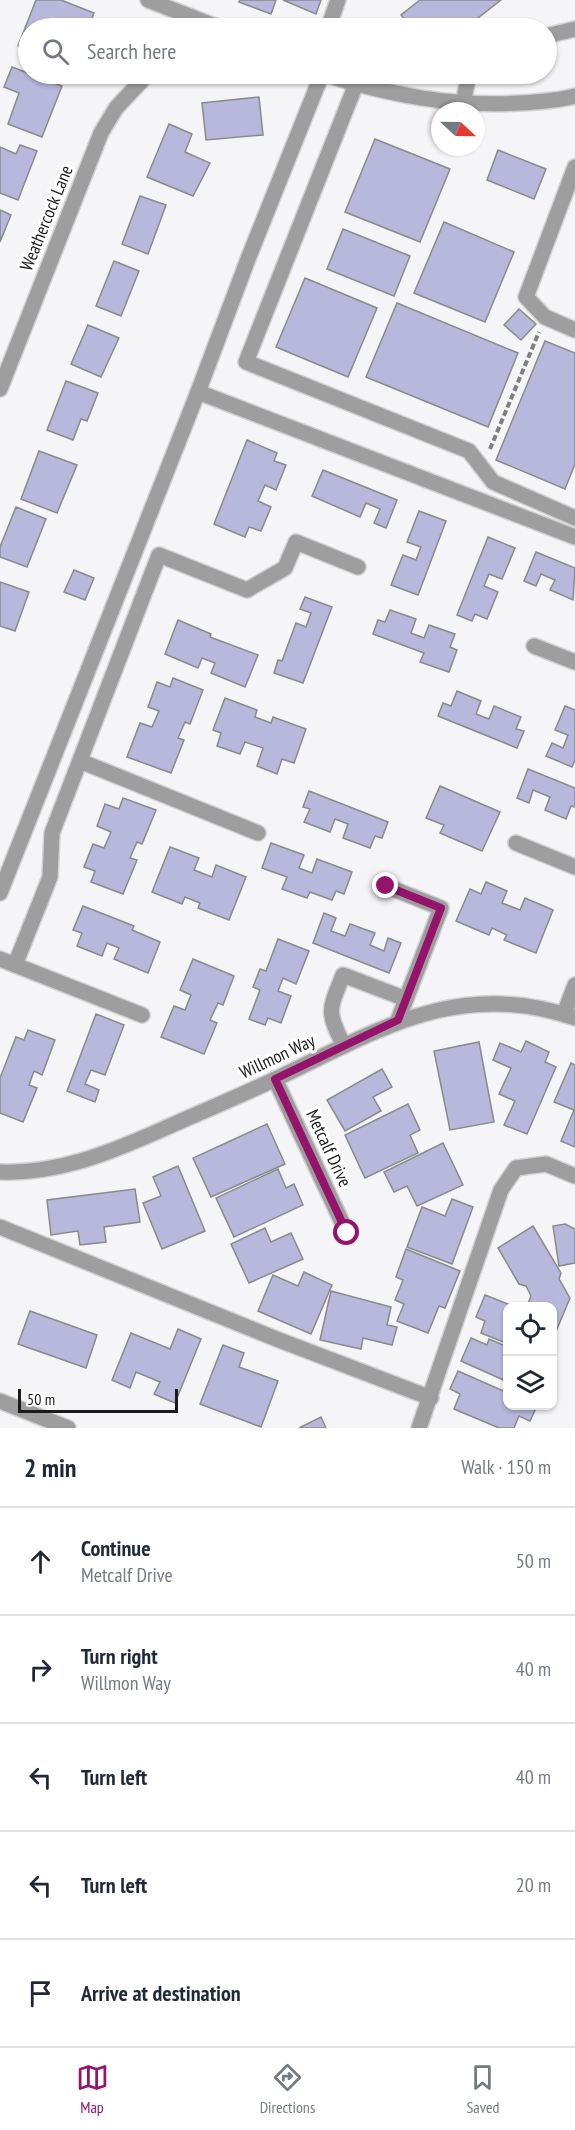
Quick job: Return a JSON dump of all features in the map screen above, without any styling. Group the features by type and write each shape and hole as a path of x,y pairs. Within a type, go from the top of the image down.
{"street":[{"path":"148,0 182,18"},
{"path":"332,18 338,0"},
{"path":"557,33 575,29"},
{"name":"Weathercock Lane","path":"0,389 101,133 116,108 139,84"},
{"path":"0,893 319,84"},
{"path":"455,102 398,95 356,84 246,362 469,451 493,482 575,518"},
{"path":"463,102 467,84"},
{"path":"485,103 559,101 575,96"},
{"path":"575,167 526,297 545,317 575,330"},
{"path":"198,392 575,537"},
{"path":"15,965 50,877 52,832 159,555 247,590 285,568 296,542 358,567"},
{"path":"534,646 575,662"},
{"path":"80,761 258,833"},
{"path":"516,843 575,867"},
{"path":"386,886 441,908 398,1020"},
{"path":"0,959 142,1015"},
{"path":"344,1046 331,1020 330,1008 343,975 406,999"},
{"path":"569,1016 575,985"},
{"name":"Willmon Way","path":"0,1172 42,1170 103,1156 275,1079 398,1020 438,1009 483,1004 511,1004 569,1016"},
{"name":"Metcalf Drive","path":"275,1079 347,1233"},
{"path":"418,1428 431,1398 501,1190 516,1168 546,1164 575,1176"},
{"path":"0,1227 431,1398"},
{"path":"0,1401 68,1428"}],"path":[{"path":"483,468 545,317"}],"building":[{"path":"36,0 61,0 94,13 92,18 29,18"},
{"path":"240,0 276,0 271,14 239,2"},
{"path":"283,0 321,0 316,14"},
{"path":"420,0 501,0 478,18 403,18 401,15"},
{"path":"12,67 18,69 18,84 62,86 42,137 8,124 19,93 4,87"},
{"path":"259,97 263,135 206,140 202,103"},
{"path":"169,124 192,134 185,152 210,163 193,196 147,177"},
{"path":"375,139 450,169 420,242 345,212"},
{"path":"20,145 37,151 18,200 0,193 0,147 16,154"},
{"path":"498,150 546,169 534,199 487,180"},
{"path":"140,196 166,205 148,254 122,244"},
{"path":"0,210 11,215 0,242"},
{"path":"444,222 514,252 485,322 414,293"},
{"path":"343,229 410,256 394,296 327,269"},
{"path":"114,261 139,271 121,316 96,306"},
{"path":"305,278 377,308 348,377 276,347"},
{"path":"397,303 518,353 488,427 366,377"},
{"path":"519,309 536,324 521,340 504,325"},
{"path":"88,325 119,338 101,377 71,364"},
{"path":"545,341 575,353 575,464 565,489 496,460"},
{"path":"66,381 98,393 87,421 81,419 73,440 47,430"},
{"path":"247,440 277,453 274,461 286,465 276,490 265,485 258,501 271,507 261,531 249,527 245,537 214,524"},
{"path":"39,451 77,465 57,513 21,499"},
{"path":"323,470 397,500 386,528 374,523 380,509 366,503 360,517 312,496"},
{"path":"16,507 46,519 27,567 0,557 0,547"},
{"path":"419,511 446,521 418,595 391,585 403,555 416,560 421,547 407,542"},
{"path":"488,537 515,548 502,579 489,574 484,586 498,592 487,619 475,614 472,621 457,615"},
{"path":"536,552 575,568 573,600 550,590 555,580 541,574 536,586 524,581"},
{"path":"74,570 94,578 85,600 64,592"},
{"path":"0,582 29,592 15,631 0,626"},
{"path":"305,597 332,607 303,683 274,673 278,660 282,661 296,623 306,627 311,613 300,609"},
{"path":"390,610 416,619 411,633 424,638 429,625 455,634 450,647 457,650 449,672 420,662 424,653 373,634 378,620 385,622"},
{"path":"178,620 211,634 210,637 258,655 245,687 211,673 215,663 202,658 198,668 165,654"},
{"path":"173,678 203,690 190,724 185,722 178,738 184,740 171,773 127,757 140,723 152,727 159,711 148,707 157,682 170,687"},
{"path":"457,691 481,701 476,714 489,719 494,706 521,717 516,729 524,731 517,748 438,716 443,703 451,706"},
{"path":"225,698 257,710 255,717 271,723 273,717 306,729 294,763 282,759 277,774 257,766 263,748 245,742 240,754 217,746 221,733 213,730"},
{"path":"565,706 575,710 575,760 572,767 546,756 552,743 563,748 568,735 555,730"},
{"path":"528,769 575,788 575,807 571,806 566,819 545,810 550,797 533,790 529,803 517,798"},
{"path":"440,786 500,812 482,851 440,833 444,825 426,818"},
{"path":"309,791 388,822 382,838 375,836 370,848 343,838 348,824 335,819 330,832 304,822 310,809 303,807"},
{"path":"123,798 156,810 142,844 137,842 130,858 137,860 123,894 91,882 95,871 84,867 93,844 104,848 111,832 97,826 105,804 119,809"},
{"path":"271,843 304,855 299,868 312,873 317,859 352,872 344,894 336,891 332,900 310,892 307,898 282,889 287,877 262,868"},
{"path":"170,847 199,858 194,870 212,877 216,865 246,877 229,920 198,908 200,903 185,897 182,904 152,892"},
{"path":"486,882 507,891 502,903 520,910 525,898 553,910 536,953 504,940 507,935 492,928 489,935 456,921 470,889 481,894"},
{"path":"83,906 134,926 132,930 160,942 148,973 114,959 119,948 107,943 102,956 77,946 82,933 73,930"},
{"path":"324,913 336,918 331,931 345,936 350,924 375,933 370,945 384,951 388,938 401,943 389,973 313,943"},
{"path":"278,939 309,951 296,984 283,978 278,991 291,996 281,1023 268,1018 265,1025 249,1019 260,990 253,987 260,969 266,971"},
{"path":"193,959 234,976 223,1005 218,1003 210,1020 217,1023 204,1054 161,1037 174,1006 185,1010 191,995 180,990"},
{"path":"96,1014 124,1025 105,1075 91,1070 85,1084 99,1090 95,1102 67,1091"},
{"path":"28,1030 55,1040 42,1075 34,1071 29,1085 37,1088 23,1122 0,1113 0,1078 16,1037 24,1040"},
{"path":"526,1041 549,1052 545,1062 556,1067 527,1134 504,1125 515,1101 499,1094 511,1068 493,1060 500,1043 521,1052"},
{"path":"479,1042 494,1122 450,1130 434,1051"},
{"path":"571,1063 575,1065 575,1147 561,1141 574,1110 554,1102"},
{"path":"382,1069 392,1087 373,1097 381,1111 345,1131 327,1100"},
{"path":"408,1104 420,1130 410,1135 418,1153 365,1178 345,1135"},
{"path":"267,1124 285,1164 211,1197 193,1158"},
{"path":"443,1143 463,1185 417,1206 407,1186 394,1192 384,1172"},
{"path":"178,1166 205,1231 162,1249 143,1203 161,1196 153,1177"},
{"path":"278,1169 286,1188 294,1184 303,1205 234,1237 216,1198"},
{"path":"135,1189 140,1222 104,1227 106,1242 80,1245 78,1231 51,1235 47,1200"},
{"path":"452,1199 473,1207 452,1264 407,1247 422,1207 445,1216"},
{"path":"565,1224 575,1229 575,1263 559,1266 553,1226"},
{"path":"533,1226 561,1273 559,1279 570,1298 557,1329 557,1302 529,1302 531,1296 526,1286 519,1284 498,1248"},
{"path":"265,1228 271,1242 291,1233 303,1259 249,1283 231,1244"},
{"path":"406,1249 460,1271 445,1308 439,1306 428,1333 397,1321 404,1304 395,1300 403,1280 396,1277"},
{"path":"304,1272 332,1285 311,1334 258,1311 273,1275 298,1286"},
{"path":"331,1291 391,1307 387,1325 397,1327 392,1345 363,1338 361,1349 320,1340"},
{"path":"485,1295 503,1302 503,1342 481,1333 485,1321 476,1317"},
{"path":"30,1311 97,1335 86,1368 18,1344"},
{"path":"178,1329 201,1339 175,1403 154,1394 160,1382 136,1372 130,1388 112,1380 131,1333 170,1349"},
{"path":"471,1338 487,1345 489,1339 503,1345 503,1380 461,1361"},
{"path":"223,1345 244,1353 239,1367 278,1381 261,1427 200,1404"},
{"path":"458,1371 503,1391 503,1410 535,1410 530,1421 519,1416 514,1428 499,1428 454,1409 460,1394 450,1389"},
{"path":"321,1417 326,1428 299,1428"}],"route":[{"path":"347,1233 275,1079 398,1020 441,908 386,886"}]}
